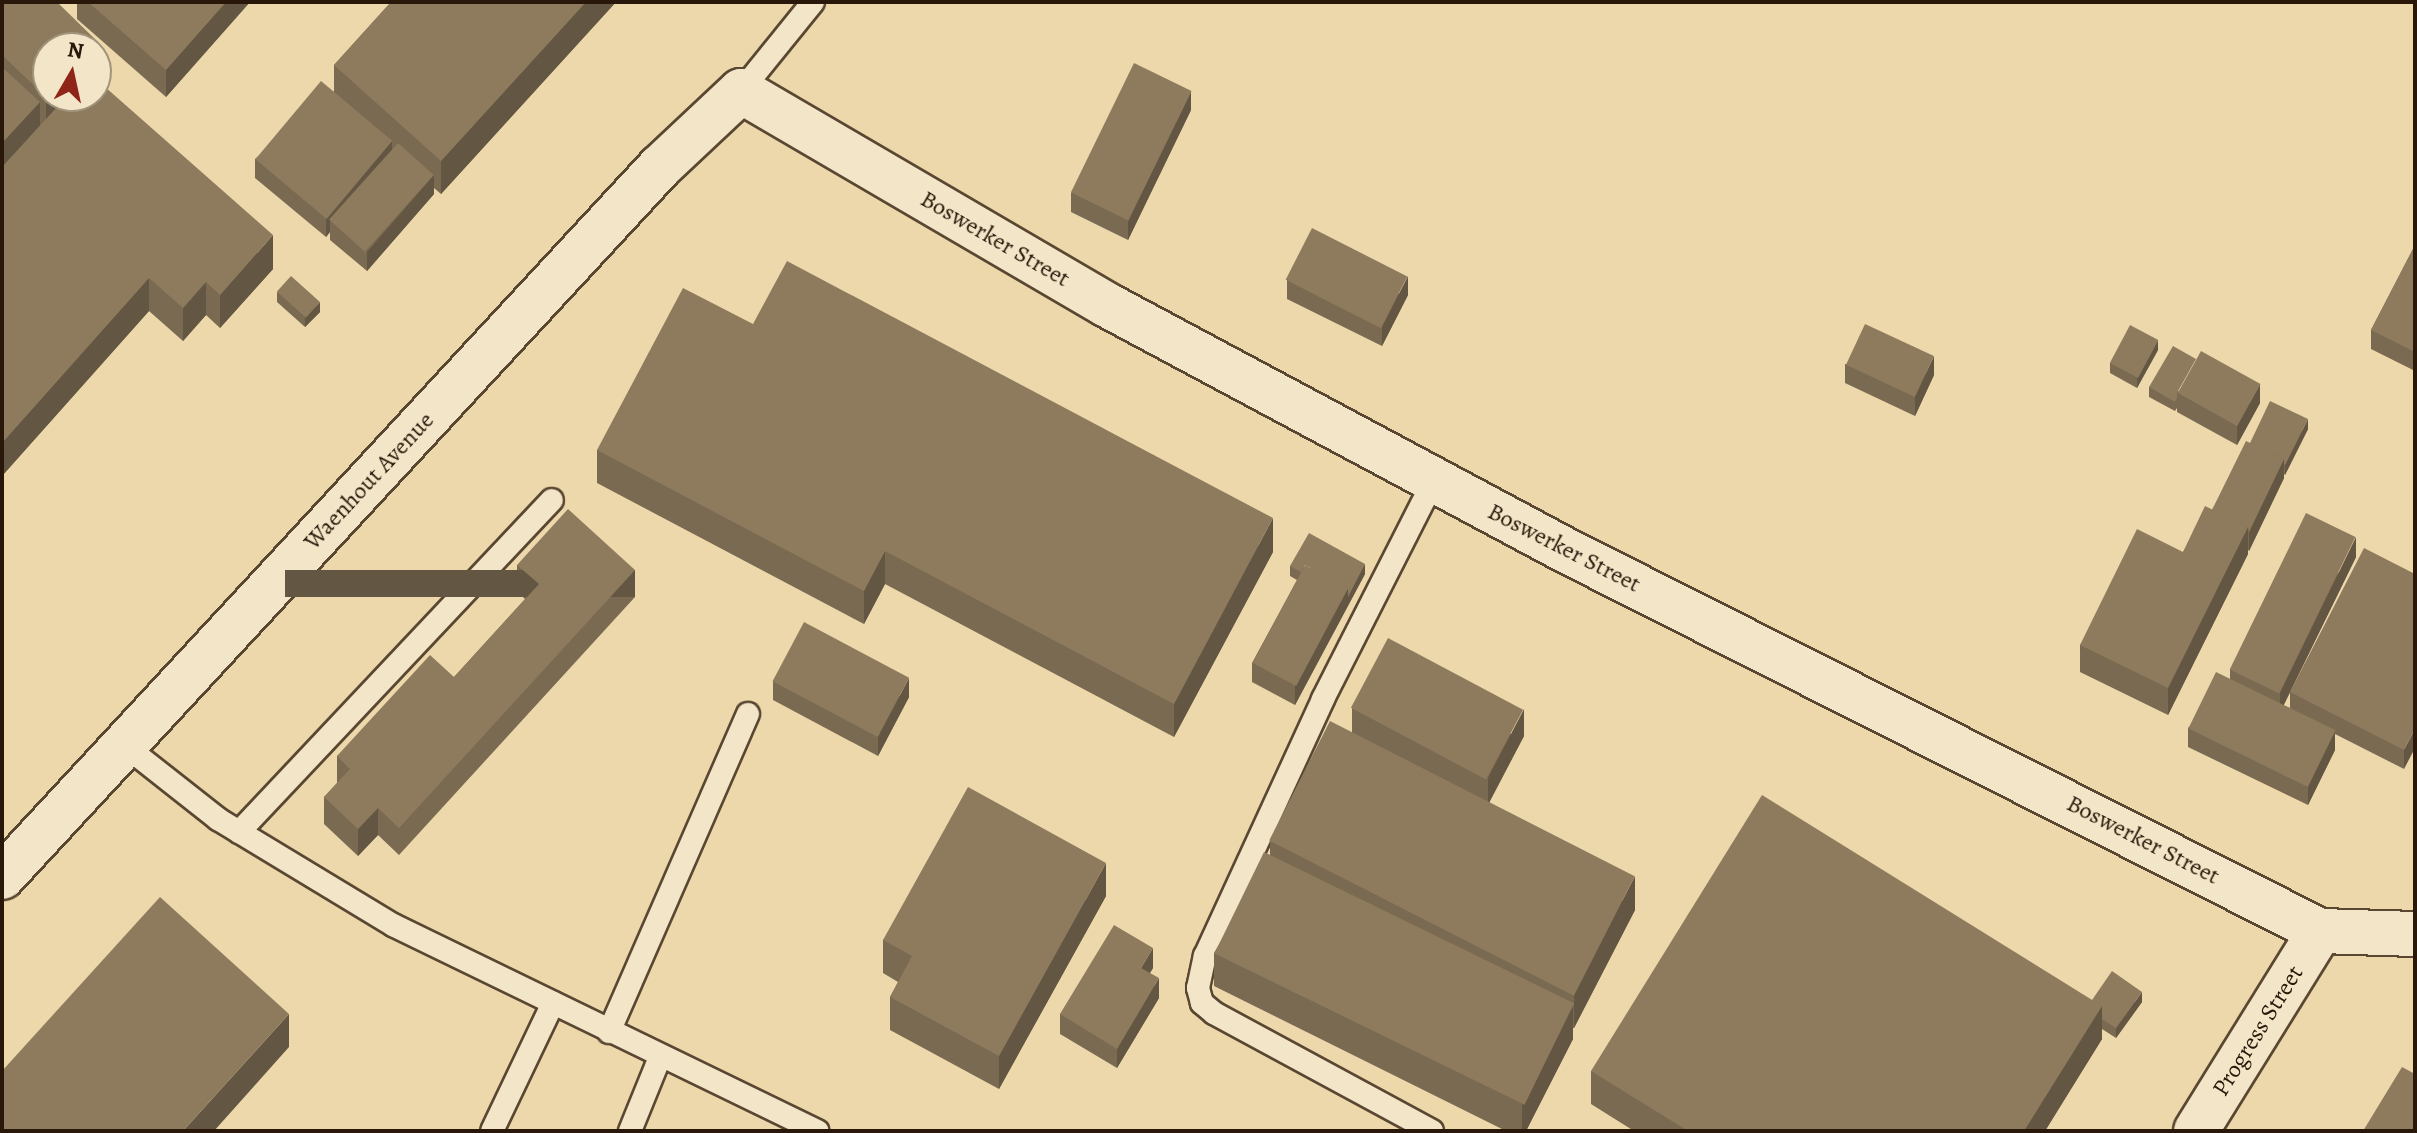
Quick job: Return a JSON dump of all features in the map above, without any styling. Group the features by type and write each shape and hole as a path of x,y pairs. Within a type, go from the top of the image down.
{"street":[{"name":"Boswerker Street","path":"741,91 1107,305 1434,480 2320,931 2415,934"},
{"name":"Waenhout Avenue","path":"2,877 660,167 741,91"},
{"name":"Progress Street","path":"2196,1131 2320,931"}],"lane":[{"path":"741,91 813,2"},
{"path":"1432,1131 1214,1013 1202,1003 1198,988 1205,956 1323,699 1434,480"},
{"path":"239,832 552,500"},
{"path":"609,1032 748,714"},
{"path":"124,745 239,832 393,925 818,1131"},
{"path":"492,1131 553,1003"},
{"path":"630,1131 660,1057"}],"building":[{"path":"2,2 57,2 88,32 32,32 32,84 2,55"},
{"path":"88,2 226,2 166,70"},
{"path":"391,2 586,2 441,161 334,65"},
{"path":"1134,63 1192,91 1128,220 1071,192"},
{"path":"2,67 32,95 32,111 2,143"},
{"path":"321,81 392,141 327,219 255,159"},
{"path":"112,93 273,235 220,295 206,282 183,308 149,278 2,443 2,167 52,112 112,112"},
{"path":"398,143 434,175 365,252 329,220"},
{"path":"1312,228 1407,277 1381,328 1286,280"},
{"path":"2415,245 2415,352 2371,330"},
{"path":"787,261 1273,518 1174,704 885,551 864,591 597,450 683,288 753,324"},
{"path":"291,276 320,302 306,318 277,292"},
{"path":"1865,324 1934,356 1915,397 1846,365"},
{"path":"2130,325 2158,340 2138,378 2110,363"},
{"path":"2173,346 2196,359 2175,402 2149,387"},
{"path":"2201,351 2260,384 2237,426 2178,393"},
{"path":"2270,401 2308,419 2285,465 2284,459 2250,443"},
{"path":"2246,441 2284,459 2249,532 2248,527 2212,510"},
{"path":"2205,506 2248,527 2168,688 2080,645 2137,529 2183,552"},
{"path":"568,509 635,570 399,828 378,808 358,829 324,797 350,769 337,756 430,655 454,677 539,584 517,565"},
{"path":"2306,513 2355,537 2279,694 2230,669"},
{"path":"1309,533 1365,564 1348,597 1348,588 1305,565 1301,572 1290,566"},
{"path":"2364,548 2415,574 2415,729 2404,750 2290,692"},
{"path":"1305,565 1348,588 1296,686 1253,663"},
{"path":"804,622 909,678 878,737 773,681"},
{"path":"1388,638 1523,710 1486,780 1351,708"},
{"path":"2216,672 2336,730 2308,787 2188,729"},
{"path":"1330,721 1635,876 1574,996 1269,840"},
{"path":"968,787 1106,863 999,1056 890,997 912,956 883,940"},
{"path":"1762,795 2102,1006 2024,1131 1688,1131 1591,1071"},
{"path":"1264,852 1574,1003 1525,1105 1214,954"},
{"path":"160,897 289,1014 183,1131 2,1131 2,1071"},
{"path":"1114,925 1153,948 1141,968 1159,978 1117,1049 1060,1014"},
{"path":"2112,971 2142,992 2116,1028 2102,1019 2102,1006 2092,1000"},
{"path":"2402,1067 2415,1074 2415,1131 2363,1131"}]}
